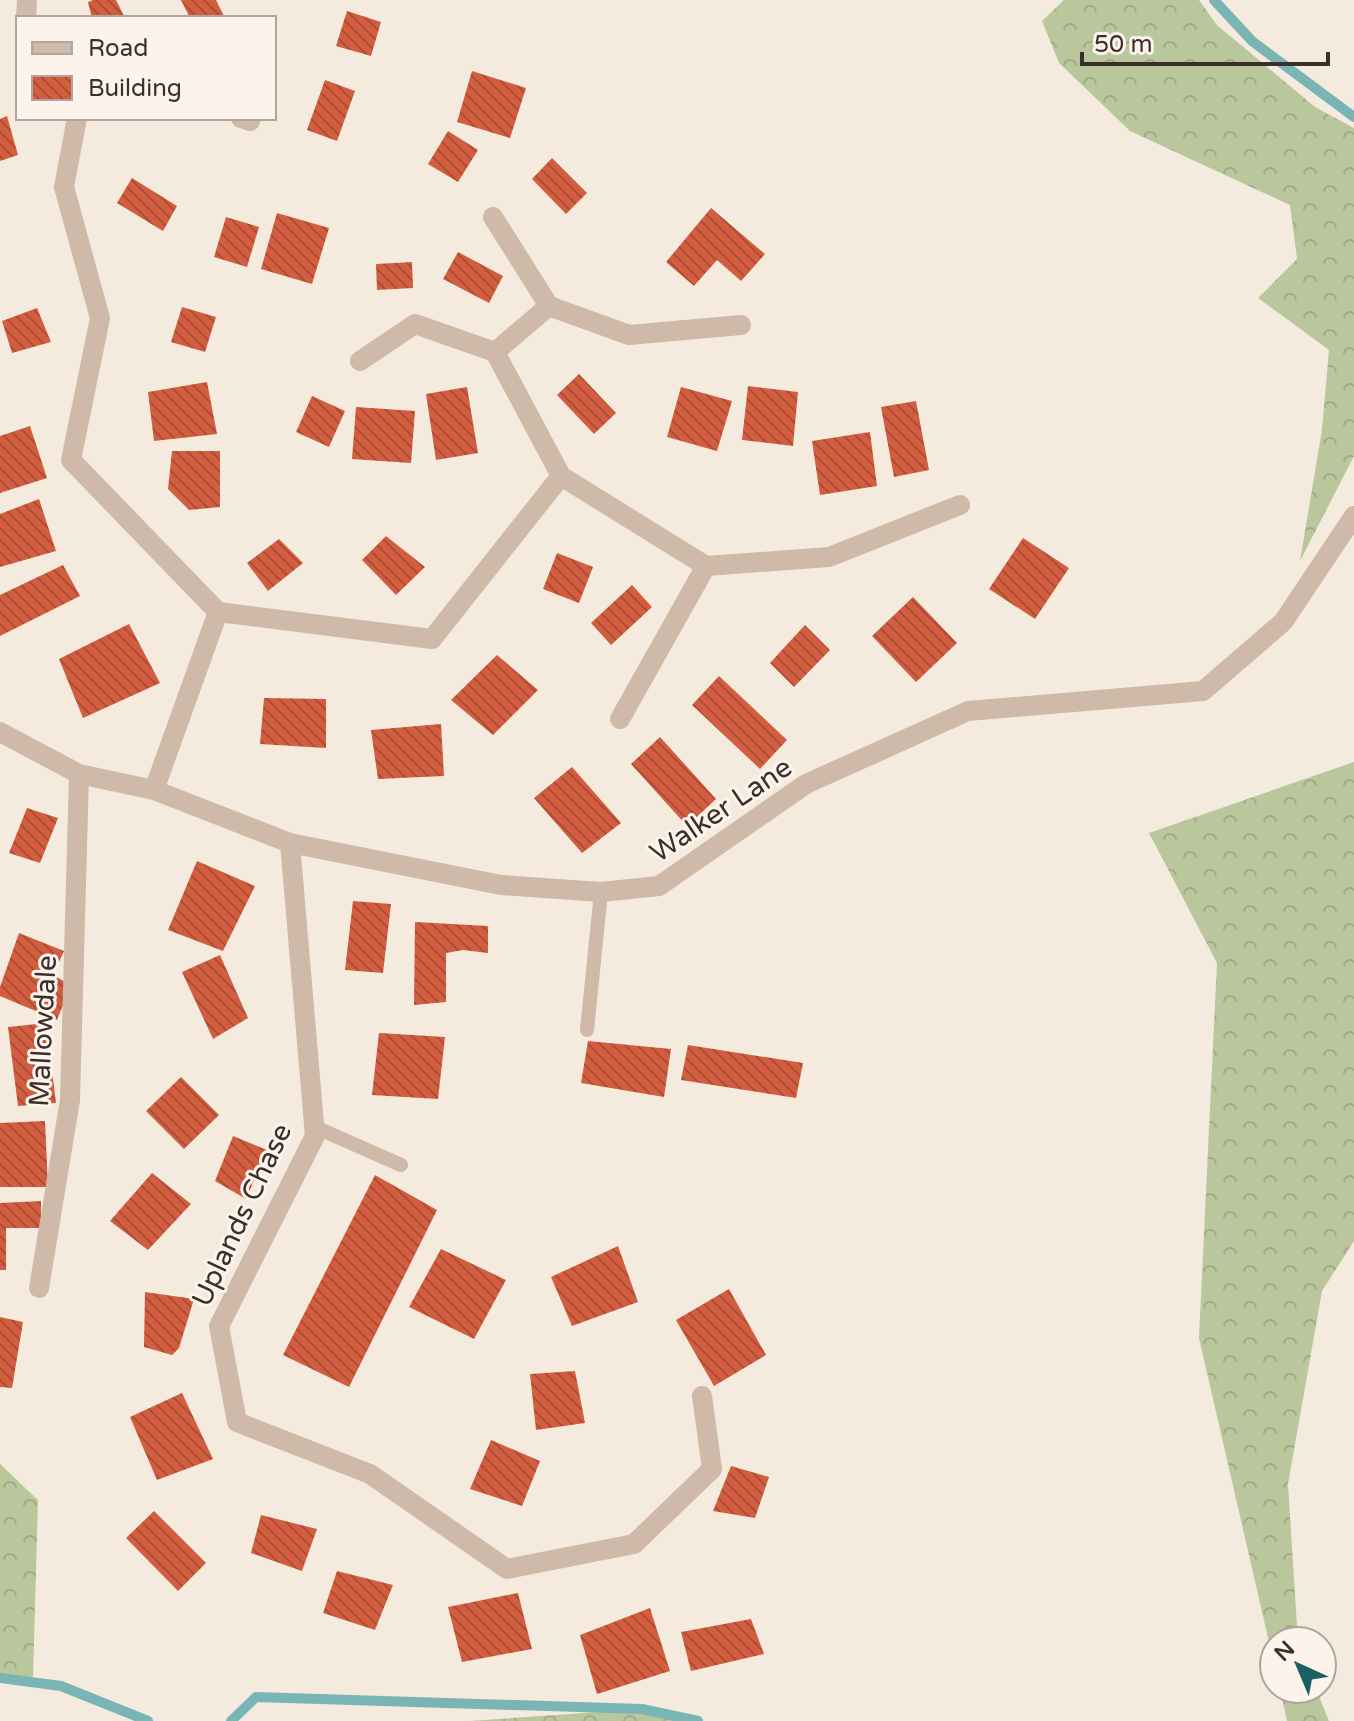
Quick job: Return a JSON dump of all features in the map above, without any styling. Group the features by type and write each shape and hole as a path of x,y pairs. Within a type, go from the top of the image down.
{"street":[{"path":"77,120 64,187 100,318 71,460 218,612 432,639 561,476"},
{"path":"493,217 549,306 629,335 741,325"},
{"path":"495,352 549,306"},
{"path":"360,361 415,324 495,352 561,476 706,566 829,557 960,505"},
{"name":"Walker Lane","path":"0,732 79,774 154,790 290,843 501,885 601,892 659,886 806,784 968,711 1203,691 1283,622 1354,516"},
{"path":"620,719 706,566"},
{"path":"154,790 218,612"},
{"name":"Mallowdale","path":"39,1288 70,1100 79,774"},
{"name":"Uplands Chase","path":"290,843 315,1136 219,1326 237,1422 370,1474 507,1569 634,1544 712,1469 702,1396"}],"lane":[{"path":"587,1030 601,892"},
{"path":"315,1127 401,1165"}],"green space":[{"path":"1064,0 1199,0 1217,25 1315,107 1354,128 1354,456 1300,561 1322,430 1329,350 1258,298 1297,259 1290,205 1130,131 1059,63 1042,21"},
{"path":"1354,762 1354,1241 1322,1291 1288,1484 1297,1625 1265,1625 1199,1338 1217,963 1149,833"},
{"path":"0,1464 38,1500 33,1677 0,1683"},
{"path":"1284,1705 1322,1705 1329,1721 1287,1721"},
{"path":"642,1709 698,1721 470,1721"}],"building":[{"path":"116,0 124,16 92,16 88,2"},
{"path":"181,0 216,0 224,16 189,16"},
{"path":"347,11 381,22 371,56 336,46"},
{"path":"472,71 526,88 510,138 457,122"},
{"path":"325,80 355,91 337,141 307,130"},
{"path":"7,116 18,155 0,161 0,119"},
{"path":"448,131 478,150 458,182 428,164"},
{"path":"552,158 587,193 566,214 532,179"},
{"path":"132,178 177,206 163,231 117,203"},
{"path":"711,208 765,254 741,281 717,260 694,286 666,262"},
{"path":"277,213 329,228 312,284 261,269"},
{"path":"226,217 259,227 247,267 214,257"},
{"path":"458,252 503,276 489,303 443,279"},
{"path":"412,262 413,288 377,290 376,264"},
{"path":"182,307 216,317 205,352 171,342"},
{"path":"37,308 51,342 12,353 2,321"},
{"path":"579,374 616,413 594,434 557,395"},
{"path":"207,382 217,434 154,441 148,392"},
{"path":"748,386 798,392 793,446 742,440"},
{"path":"467,387 478,453 436,460 426,394"},
{"path":"681,387 732,401 717,451 667,437"},
{"path":"312,396 345,411 329,447 296,432"},
{"path":"916,401 929,470 894,477 881,407"},
{"path":"356,407 415,411 411,463 352,459"},
{"path":"30,426 47,478 0,493 0,436"},
{"path":"870,432 877,486 820,495 812,441"},
{"path":"172,451 220,451 220,507 189,510 168,489"},
{"path":"39,499 56,551 0,567 0,514"},
{"path":"386,536 425,567 396,595 362,560"},
{"path":"1023,538 1069,568 1035,619 989,589"},
{"path":"279,539 303,563 268,591 247,563"},
{"path":"557,553 593,567 579,603 543,589"},
{"path":"63,565 80,596 0,636 0,595"},
{"path":"632,585 652,607 611,645 591,623"},
{"path":"913,597 957,643 916,682 872,636"},
{"path":"129,624 160,683 83,718 59,659"},
{"path":"805,625 830,650 794,687 770,663"},
{"path":"497,655 538,690 493,735 451,700"},
{"path":"719,676 787,740 760,769 692,705"},
{"path":"264,698 326,699 326,748 260,744"},
{"path":"441,724 444,776 378,779 371,730"},
{"path":"660,737 716,799 687,826 631,764"},
{"path":"572,767 621,823 582,853 534,798"},
{"path":"27,808 58,818 40,863 9,853"},
{"path":"197,861 255,886 223,951 168,930"},
{"path":"353,901 391,904 383,973 345,970"},
{"path":"415,922 488,926 488,953 463,950 446,953 446,1002 414,1005"},
{"path":"19,933 64,951 53,975 71,985 57,1020 0,996 0,987"},
{"path":"220,955 248,1018 213,1039 182,972"},
{"path":"46,1023 56,1103 18,1106 8,1027"},
{"path":"379,1033 445,1037 438,1099 372,1095"},
{"path":"588,1041 671,1049 664,1097 581,1083"},
{"path":"688,1045 803,1063 796,1098 681,1080"},
{"path":"181,1077 219,1115 184,1149 146,1111"},
{"path":"45,1121 48,1187 0,1187 0,1123"},
{"path":"233,1136 267,1150 246,1199 215,1181"},
{"path":"152,1173 191,1204 148,1250 110,1221"},
{"path":"375,1175 437,1210 349,1387 283,1355"},
{"path":"41,1201 41,1228 6,1228 6,1270 0,1270 0,1203"},
{"path":"618,1246 638,1302 572,1326 551,1277"},
{"path":"441,1249 506,1280 474,1339 409,1307"},
{"path":"729,1289 766,1355 714,1386 676,1320"},
{"path":"145,1292 194,1299 179,1348 172,1355 144,1347"},
{"path":"0,1317 23,1322 12,1388 0,1387"},
{"path":"575,1371 585,1423 536,1430 530,1374"},
{"path":"182,1393 213,1459 157,1480 130,1417"},
{"path":"491,1440 540,1461 522,1506 470,1489"},
{"path":"731,1466 769,1477 755,1518 713,1511"},
{"path":"154,1511 206,1563 178,1591 126,1538"},
{"path":"261,1515 317,1529 302,1571 251,1553"},
{"path":"337,1571 393,1585 375,1630 323,1613"},
{"path":"518,1593 532,1649 462,1662 448,1607"},
{"path":"650,1608 670,1671 597,1694 580,1635"},
{"path":"751,1619 764,1654 691,1671 681,1632"}],"waterway":[{"path":"1214,0 1252,41 1354,117"},
{"path":"0,1678 61,1686 148,1721"},
{"path":"231,1721 256,1697 642,1709 698,1721"}]}
